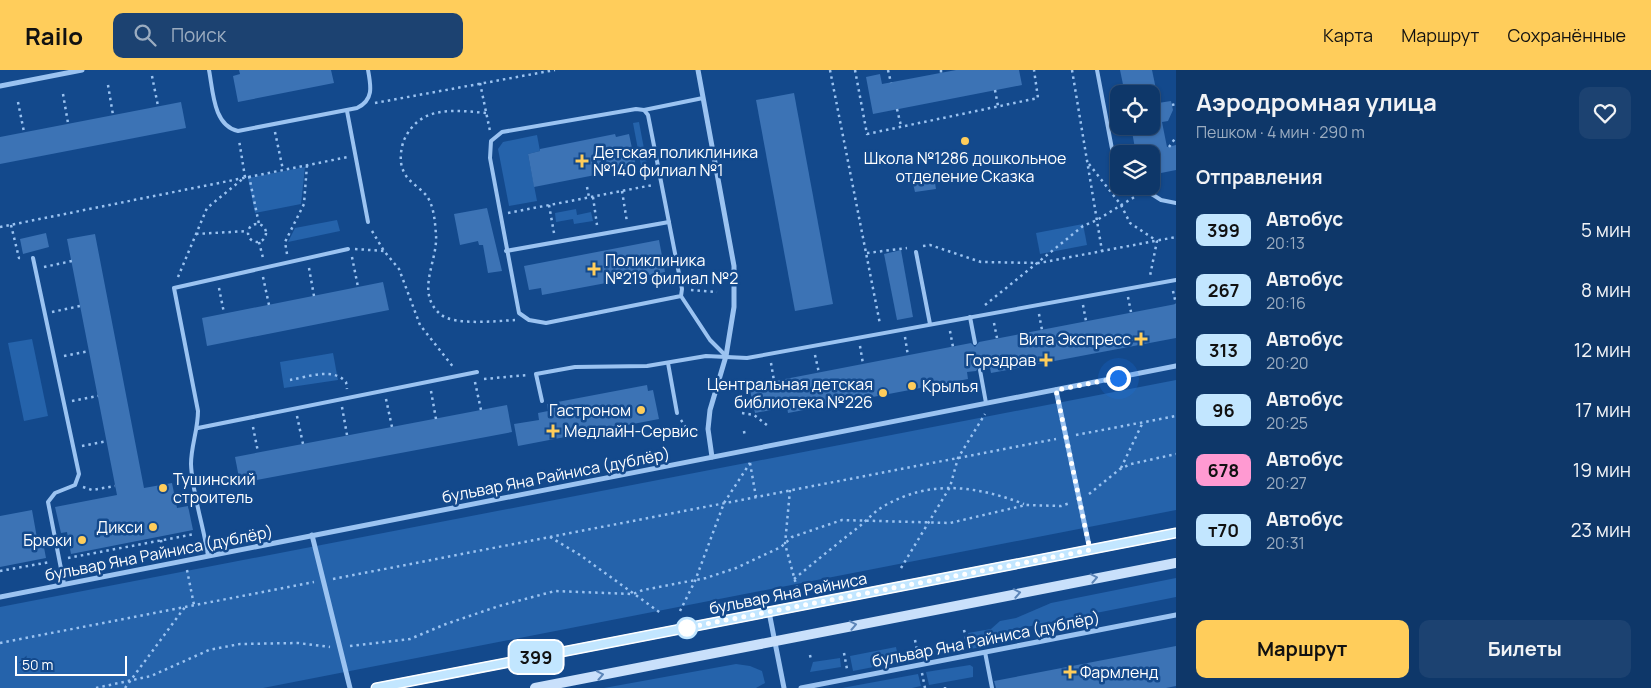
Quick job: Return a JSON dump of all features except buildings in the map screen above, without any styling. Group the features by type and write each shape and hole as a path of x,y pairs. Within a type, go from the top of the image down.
{"main road":[{"name":"бульвар Яна Райниса","path":"376,688 1176,533"},
{"path":"535,688 1176,563"}],"street":[{"path":"0,86 82,70"},
{"path":"698,70 734,266 734,307 726,356 710,410 708,429 712,457"},
{"name":"бульвар Яна Райниса (дублёр)","path":"0,596 1176,366"},
{"path":"1056,390 1090,550"},
{"path":"312,536 350,688"},
{"path":"769,612 784,688"},
{"name":"бульвар Яна Райниса (дублёр)","path":"801,688 1176,614"}],"lane":[{"path":"209,70 216,110 231,130 238,131 274,126 347,111 366,104 370,95 368,70"},
{"path":"1097,70 1111,145"},
{"path":"681,296 546,323 529,320 519,313 490,158 492,141 502,132 636,109 644,110 703,98"},
{"path":"644,110 648,115 682,290 681,296 710,340 726,356"},
{"path":"347,111 368,222"},
{"path":"1151,195 1160,200 1176,203"},
{"path":"506,251 669,222"},
{"path":"208,556 191,465 192,446 198,428 198,411 174,288 348,250"},
{"path":"916,252 930,324"},
{"path":"33,258 78,474 75,485 55,493 48,502 64,584"},
{"path":"542,401 536,374 575,367 647,366 706,356 747,358 1174,280"},
{"path":"970,317 975,342"},
{"path":"668,363 677,413"},
{"path":"980,370 986,403"},
{"path":"198,428 475,373"},
{"path":"985,652 992,688"}],"path":[{"path":"366,104 555,70"},
{"path":"830,70 882,333"},
{"path":"856,70 867,134 1038,98 1034,70"},
{"path":"888,70 891,83"},
{"path":"1072,70 1102,251"},
{"path":"152,76 158,106"},
{"path":"480,84 492,141"},
{"path":"108,85 113,115"},
{"path":"995,90 998,106"},
{"path":"63,94 68,124"},
{"path":"18,102 24,132"},
{"path":"898,109 901,126"},
{"path":"486,113 453,110 428,114 419,120 408,132 400,158 402,169 408,178 426,195 432,206 436,237 428,285 429,296 436,310 447,318 479,321 529,320"},
{"path":"274,126 283,170"},
{"path":"238,131 245,177"},
{"path":"1169,147 1176,137"},
{"path":"0,227 354,156"},
{"path":"1088,162 1121,206 1130,223 1157,241"},
{"path":"289,262 285,242 304,204 307,165"},
{"path":"249,176 259,224"},
{"path":"174,288 207,208 245,177"},
{"path":"500,215 661,184"},
{"path":"587,187 599,235"},
{"path":"622,191 628,230"},
{"path":"970,317 1083,226 1097,220 1138,195"},
{"path":"549,205 556,242"},
{"path":"368,222 384,251 399,269 420,326 451,364"},
{"path":"259,224 265,228 267,235 259,242 249,238 248,231 252,225 259,224"},
{"path":"11,225 19,258 33,258"},
{"path":"196,234 248,231"},
{"path":"921,246 930,245 981,262 1039,263 1176,237"},
{"path":"1148,284 1157,241"},
{"path":"259,242 269,305"},
{"path":"867,254 912,247"},
{"path":"358,287 351,250 384,251"},
{"path":"307,258 314,296"},
{"path":"35,268 72,261"},
{"path":"217,278 224,313"},
{"path":"1174,280 1176,304"},
{"path":"1126,289 1131,312"},
{"path":"682,290 717,292"},
{"path":"1082,297 1086,321"},
{"path":"1037,305 1042,330"},
{"path":"45,313 80,306"},
{"path":"992,313 997,338"},
{"path":"948,321 953,347"},
{"path":"903,329 908,356"},
{"path":"858,338 864,364"},
{"path":"814,346 819,373"},
{"path":"54,358 89,351"},
{"path":"769,354 774,381"},
{"path":"475,373 485,380 536,374"},
{"path":"475,373 481,410"},
{"path":"290,380 322,374 337,375 346,382 349,398"},
{"path":"429,382 436,418"},
{"path":"385,391 392,427"},
{"path":"64,403 98,396"},
{"path":"340,400 347,435"},
{"path":"296,408 303,444"},
{"path":"742,413 754,416 768,426"},
{"path":"901,568 950,488 958,458 986,413 976,415"},
{"path":"1074,435 1176,416"},
{"path":"252,417 258,452"},
{"path":"1120,469 1143,422"},
{"path":"688,431 695,430"},
{"path":"744,431 745,437"},
{"path":"333,578 1056,439"},
{"path":"73,448 107,441"},
{"path":"1086,497 1120,469 1148,459 1176,454"},
{"path":"680,611 724,503 750,462 756,497"},
{"path":"75,485 92,490 116,486"},
{"path":"794,578 882,507 904,496 950,488 969,488 995,493 1026,504 1061,506 1074,502"},
{"path":"790,490 784,544 797,588"},
{"path":"350,646 410,639 446,624 499,606 555,591 633,594 643,590 694,580 736,568 800,534 842,520 958,522 1026,504"},
{"path":"73,557 188,535"},
{"path":"549,537 580,555 662,614"},
{"path":"161,540 162,549"},
{"path":"0,571 49,562"},
{"path":"187,569 194,605"},
{"path":"0,643 314,582"},
{"path":"126,688 185,607"},
{"path":"964,630 969,655"},
{"path":"96,688 151,676 209,650 240,644 298,643 332,648"},
{"path":"810,656 811,660"}],"shaded area":[{"path":"639,122 648,170 642,171 633,123"},
{"path":"537,135 540,151 528,154 537,201 509,206 498,149 503,142"},
{"path":"305,167 301,204 255,213 248,178"},
{"path":"576,209 577,215 591,212 593,221 574,224 573,219 556,222 555,213"},
{"path":"337,220 340,231 288,242 295,228"},
{"path":"1083,224 1087,245 1040,254 1036,233"},
{"path":"32,339 48,416 24,421 8,343"},
{"path":"333,353 338,380 284,388 280,362"},
{"path":"1176,380 1176,510 263,688 0,688 0,607"},
{"path":"1176,578 1176,597 1011,630 1013,640 971,649 968,633 991,629 1000,621 1016,618 1051,603"},
{"path":"896,647 899,662 853,671 850,656"},
{"path":"840,658 841,667 810,672 813,662"},
{"path":"736,664 750,666 762,671 765,683 756,688 604,688"},
{"path":"970,665 973,667 973,677 929,685 926,672"},
{"path":"918,674 921,686 912,688 842,688"}],"bus line":[{"name":"399","path":"376,688 1176,533"}],"place":[{"name":"Школа №1286 дошкольное отделение Сказка","path":"965,141"},
{"name":"Детская поликлиника №140 филиал №1","path":"582,161"},
{"name":"Поликлиника №219 филиал №2","path":"594,269"},
{"name":"Вита Экспресс","path":"1141,339"},
{"name":"Горздрав","path":"1046,360"},
{"name":"Крылья","path":"912,386"},
{"name":"Центральная детская библиотека №226","path":"883,393"},
{"name":"Гастроном","path":"641,410"},
{"name":"МедлайН-Сервис","path":"553,431"},
{"name":"Тушинский строитель","path":"163,488"},
{"name":"Дикси","path":"153,527"},
{"name":"Брюки","path":"82,540"},
{"name":"Фармленд","path":"1070,672"}],"route":[{"path":"687,628 680,629 1090,550 1056,390 1118,378"}]}
